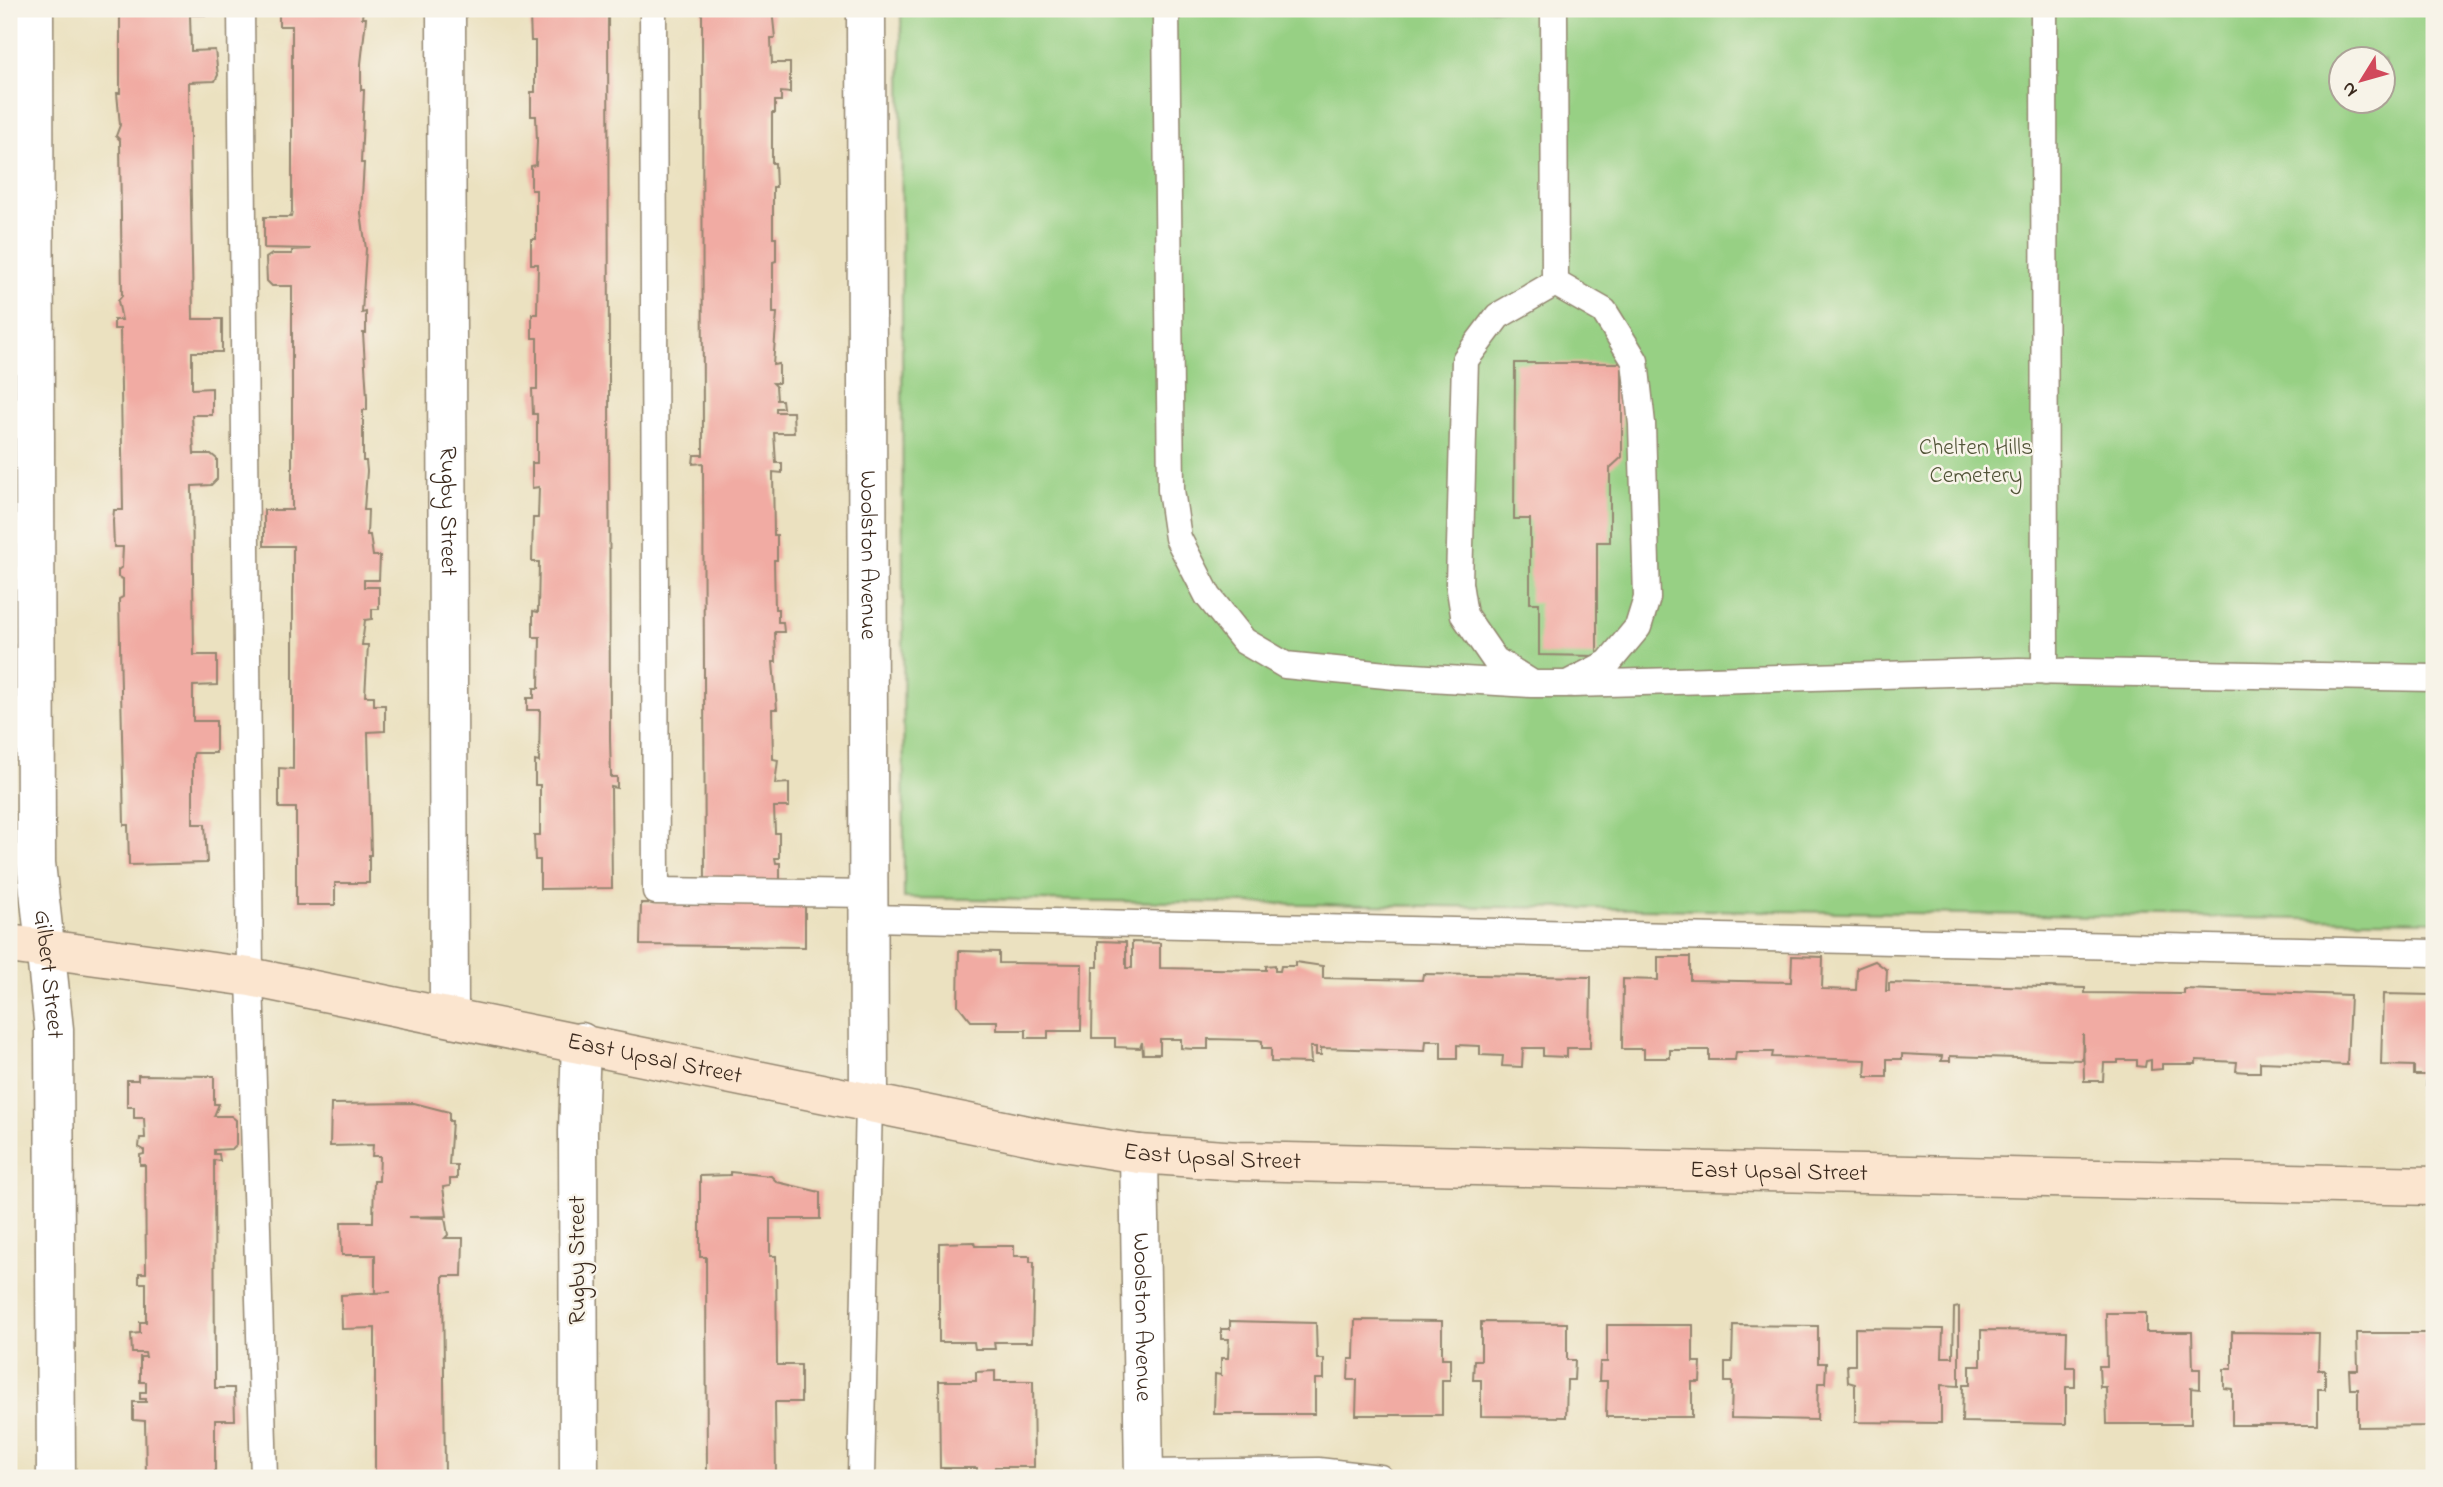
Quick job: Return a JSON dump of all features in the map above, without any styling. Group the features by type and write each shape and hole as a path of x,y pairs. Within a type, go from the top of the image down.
{"street":[{"name":"Gilbert Street","path":"34,9 36,863 54,1029 56,1478"},
{"name":"Rugby Street","path":"446,9 449,1015"},
{"name":"Woolston Avenue","path":"866,9 869,1100"},
{"name":"East Upsal Street","path":"9,944 250,977 869,1100 1057,1141 1139,1154 1238,1161 2434,1186"},
{"name":"Rugby Street","path":"579,1478 578,1131 581,1042"},
{"name":"Woolston Avenue","path":"1139,1154 1144,1476"}],"lane":[{"path":"241,9 250,977 264,1478"},
{"path":"653,9 656,891 870,906 2434,953"},
{"path":"1166,9 1171,490 1178,538 1208,596 1244,641 1285,664 1396,676 1533,684 2045,672 2434,678"},
{"path":"1553,9 1555,283"},
{"path":"2044,9 2045,672"},
{"path":"1533,684 1495,660 1464,615 1460,583 1465,360 1498,316 1555,283"},
{"path":"1555,283 1604,311 1635,361 1642,424 1647,598 1638,627 1608,663 1567,684"},
{"path":"861,1478 869,1100"},
{"path":"1144,1476 1318,1471 1380,1478"}],"green space":[{"name":"Chelten Hills Cemetery","path":"901,9 2434,9 2434,921 904,898"}],"building":[{"path":"120,9 217,9 213,15 190,15 191,51 215,50 218,75 215,81 189,82 193,319 222,319 222,352 192,352 192,389 212,388 212,415 192,415 194,454 211,454 217,459 217,479 211,485 192,486 194,655 217,655 217,685 193,686 193,721 216,721 216,753 194,753 193,756 193,824 205,824 207,863 129,865 128,825 124,825 119,599 123,597 123,579 118,577 118,570 122,567 123,547 114,547 113,521 114,510 123,510 120,329 114,329 114,320 122,320 118,301 122,296 120,140 116,136 120,125 117,93 120,93"},
{"path":"279,9 363,9 362,18 366,18 361,64 361,90 364,90 361,163 364,163 361,213 366,249 362,313 366,312 366,333 363,333 367,398 367,410 363,410 363,461 366,461 367,471 364,510 368,510 367,535 370,535 373,556 380,556 379,580 364,580 364,587 379,587 379,609 372,609 372,619 365,620 362,645 368,645 365,696 374,696 374,705 385,705 385,731 368,732 371,855 369,883 335,883 335,905 296,905 296,808 279,808 279,768 293,769 293,546 264,546 264,510 292,510 292,286 272,286 267,281 266,258 272,254 292,254 292,250 311,249 264,248 264,217 291,217 292,212 292,26 279,26"},
{"path":"536,9 608,9 610,738 611,777 617,777 617,788 611,787 612,888 540,889 540,860 535,860 534,835 540,835 540,785 535,785 535,761 539,762 540,710 527,710 527,698 534,698 534,688 539,688 540,637 533,637 533,611 538,612 539,562 532,562 533,518 538,518 539,487 532,488 532,463 537,463 537,414 533,414 532,389 537,389 537,338 532,338 532,314 537,314 538,264 531,264 531,239 536,239 536,190 531,190 531,166 536,165 537,141 536,116 531,116 531,92 535,92 535,41 531,41 530,16 536,16"},
{"path":"702,9 772,9 775,38 771,38 772,63 790,63 790,93 781,92 781,101 775,101 775,113 772,113 772,163 775,163 776,187 773,187 776,261 773,262 773,313 777,313 773,365 779,364 779,383 773,383 776,386 777,400 782,400 783,408 776,408 776,412 793,412 794,433 774,433 776,463 782,463 782,473 773,472 774,535 777,535 777,560 774,560 775,609 778,609 778,622 783,622 784,632 775,632 776,662 773,662 777,709 772,709 773,759 778,760 775,784 789,783 789,807 774,807 775,833 779,833 779,858 775,858 776,863 780,863 780,882 705,887 703,463 693,464 694,455 703,455"},
{"path":"1515,363 1622,363 1622,457 1610,468 1610,542 1597,542 1597,656 1539,655 1539,603 1530,603 1530,519 1514,519"},
{"path":"641,903 805,905 805,947 640,945"},
{"path":"1098,941 1126,942 1126,968 1132,968 1132,942 1160,943 1160,968 1266,970 1266,966 1275,965 1275,971 1280,971 1281,966 1295,966 1295,962 1323,966 1323,978 1422,980 1423,974 1591,977 1590,1048 1567,1048 1567,1057 1543,1056 1543,1048 1523,1048 1522,1067 1502,1066 1503,1056 1480,1055 1480,1046 1457,1045 1457,1059 1441,1059 1441,1041 1426,1041 1425,1051 1321,1048 1321,1055 1316,1055 1316,1047 1310,1047 1311,1063 1271,1062 1271,1048 1262,1048 1262,1041 1258,1040 1208,1039 1208,1049 1193,1049 1181,1048 1181,1039 1160,1039 1160,1054 1143,1054 1142,1042 1140,1048 1115,1047 1115,1038 1092,1038 1093,967 1098,967"},
{"path":"959,951 999,952 999,963 1082,964 1081,1031 1048,1031 1048,1038 1026,1038 1026,1030 997,1030 997,1021 971,1021 958,1005"},
{"path":"1792,956 1823,957 1822,989 1856,990 1857,968 1875,961 1887,970 1886,991 1889,991 1889,983 2085,988 2085,993 2184,994 2184,989 2350,995 2347,1065 2260,1062 2260,1072 2248,1072 2236,1071 2237,1062 2196,1060 2196,1064 2162,1064 2162,1069 2151,1070 2151,1060 2146,1061 2145,1067 2137,1066 2137,1060 2118,1060 2118,1063 2104,1063 2103,1081 2084,1081 2083,1034 2082,1060 1950,1056 1950,1061 1941,1061 1942,1056 1902,1054 1902,1059 1887,1059 1887,1077 1865,1077 1866,1060 1772,1057 1773,1052 1736,1052 1735,1060 1709,1060 1709,1050 1670,1050 1670,1058 1644,1058 1644,1049 1622,1049 1623,979 1658,980 1658,957 1690,957 1690,980 1791,982"},
{"path":"2383,994 2434,995 2434,1086 2426,1086 2427,1075 2414,1075 2414,1066 2381,1065"},
{"path":"138,1075 214,1076 214,1104 219,1104 214,1116 231,1116 236,1120 236,1145 232,1149 214,1150 214,1154 219,1154 220,1161 214,1160 215,1388 234,1388 235,1420 215,1420 215,1478 141,1478 141,1475 146,1475 145,1421 133,1420 133,1402 146,1402 146,1399 140,1399 140,1392 146,1392 146,1382 140,1382 140,1357 146,1357 145,1353 132,1353 131,1334 140,1333 140,1322 146,1322 146,1283 139,1283 139,1273 146,1273 145,1165 140,1165 140,1155 144,1154 144,1150 139,1147 140,1138 145,1138 144,1118 134,1118 134,1107 127,1107 127,1080 138,1080"},
{"path":"414,1103 449,1112 449,1121 452,1121 449,1165 457,1165 457,1179 450,1179 450,1186 443,1187 447,1216 409,1217 445,1218 448,1235 445,1238 463,1238 462,1276 443,1276 445,1478 375,1478 375,1328 342,1329 341,1295 375,1293 375,1255 342,1255 341,1222 373,1222 374,1181 379,1181 380,1156 372,1156 373,1145 330,1146 331,1104"},
{"path":"730,1172 771,1176 777,1182 820,1192 820,1219 770,1219 770,1256 776,1256 777,1365 801,1365 801,1402 775,1402 776,1478 707,1478 706,1257 700,1257 700,1176 730,1175"},
{"path":"974,1242 975,1246 1014,1246 1014,1256 1030,1256 1030,1262 1034,1262 1032,1342 994,1342 995,1349 975,1349 974,1342 939,1342 939,1243"},
{"path":"1959,1307 1959,1386 1941,1385 1941,1423 1855,1422 1855,1384 1848,1382 1847,1365 1855,1365 1855,1328 1943,1329 1942,1357 1953,1357 1954,1308"},
{"path":"2106,1313 2146,1313 2146,1332 2192,1332 2193,1369 2200,1369 2200,1389 2191,1388 2191,1424 2107,1424 2106,1387 2100,1387 2099,1366 2107,1366"},
{"path":"1355,1320 1442,1321 1442,1358 1450,1358 1450,1380 1442,1380 1442,1415 1356,1415 1357,1380 1348,1380 1349,1359 1354,1359"},
{"path":"1230,1321 1316,1323 1317,1359 1324,1359 1324,1379 1315,1379 1315,1414 1214,1414 1215,1374 1221,1375 1221,1358 1228,1358 1229,1339 1221,1339 1221,1329 1230,1329"},
{"path":"1481,1322 1567,1323 1567,1360 1575,1360 1574,1380 1567,1380 1566,1417 1481,1416 1481,1380 1473,1380 1474,1360 1481,1360"},
{"path":"1607,1325 1693,1325 1693,1362 1701,1362 1700,1382 1692,1382 1692,1417 1606,1417 1607,1381 1599,1381 1600,1362 1607,1362"},
{"path":"1733,1325 1818,1326 1818,1363 1826,1363 1825,1383 1818,1383 1817,1420 1731,1418 1732,1382 1725,1382 1725,1362 1732,1362"},
{"path":"1981,1330 2067,1331 2066,1367 2075,1367 2075,1387 2066,1387 2066,1424 1962,1422 1963,1385 1970,1385 1970,1366 1981,1366"},
{"path":"2232,1332 2319,1333 2318,1370 2325,1370 2325,1389 2318,1389 2318,1425 2232,1425 2232,1389 2224,1388 2224,1369 2232,1369"},
{"path":"2357,1333 2434,1333 2434,1426 2358,1427 2358,1389 2350,1389 2349,1370 2358,1370"},
{"path":"995,1371 995,1381 1033,1381 1034,1467 995,1467 995,1474 977,1475 977,1468 940,1468 939,1381 976,1381 976,1372"}]}
